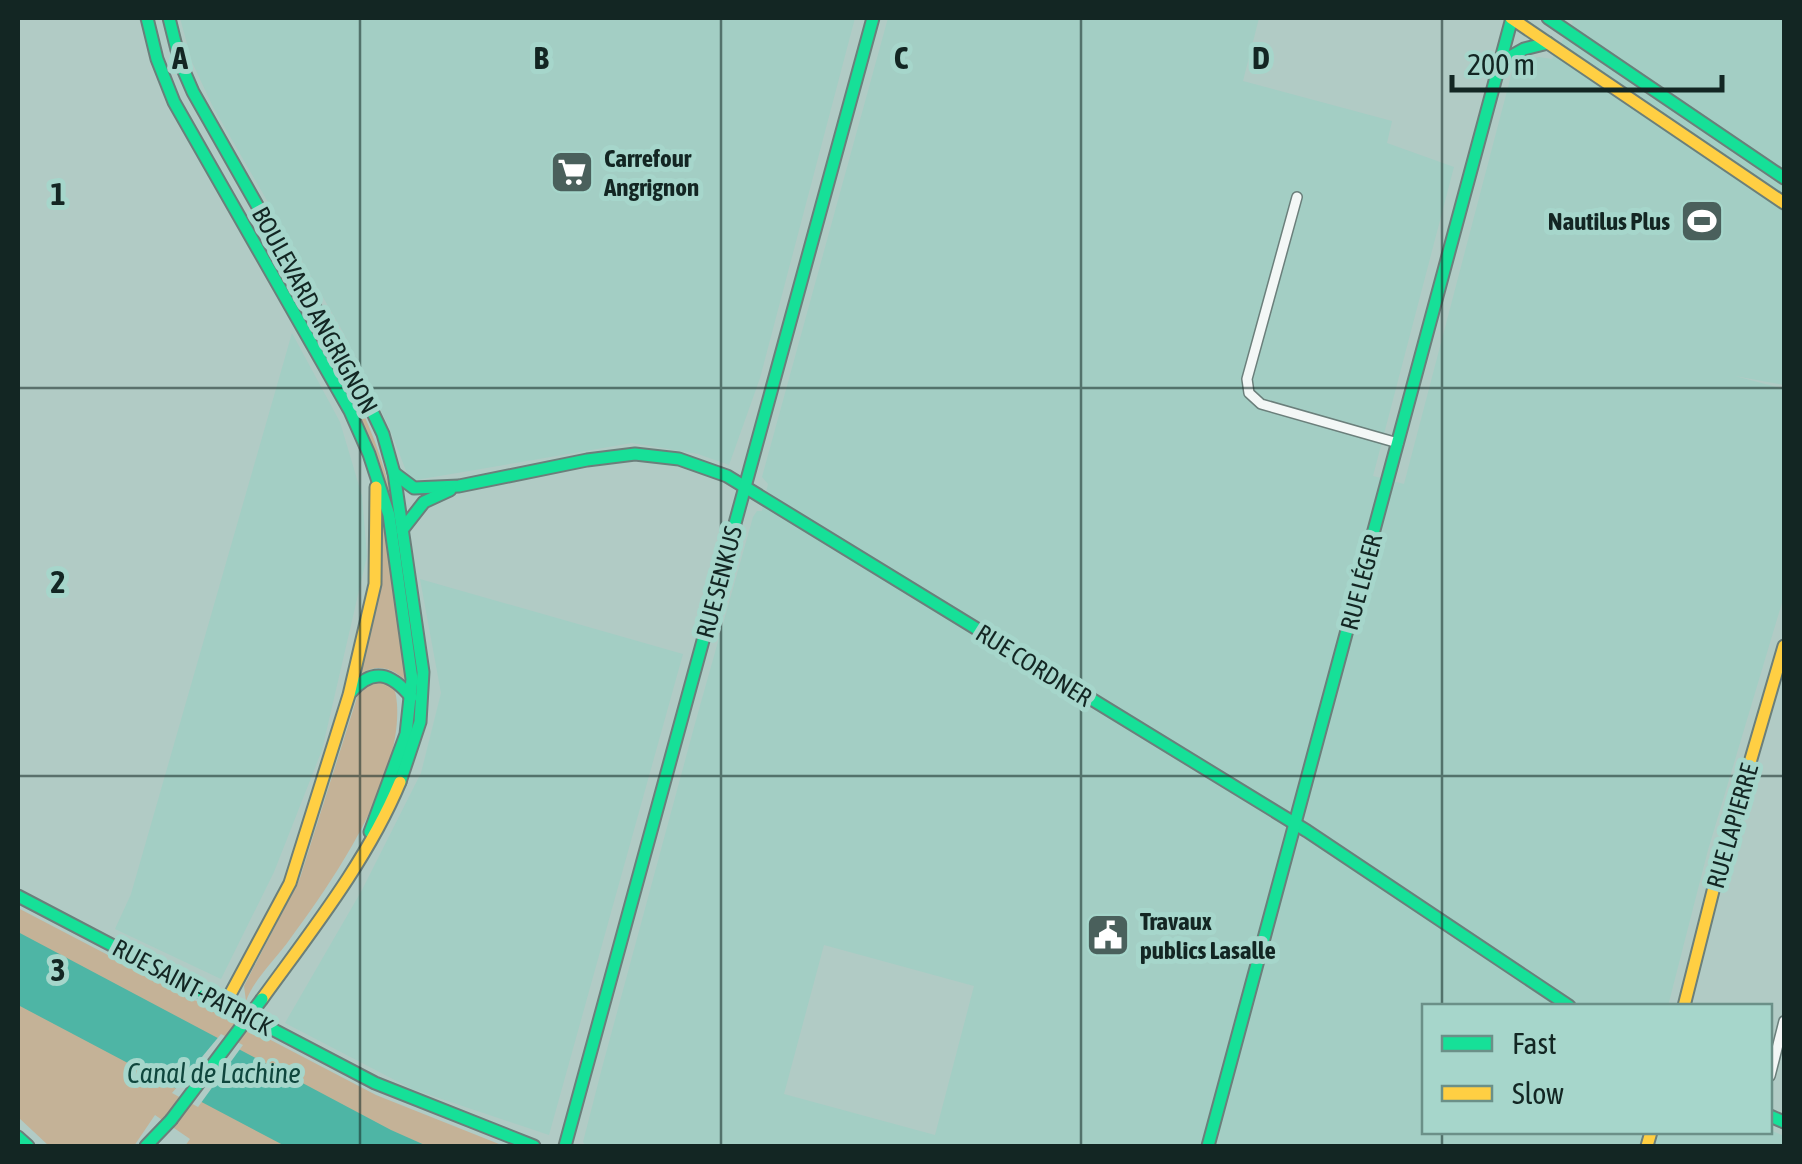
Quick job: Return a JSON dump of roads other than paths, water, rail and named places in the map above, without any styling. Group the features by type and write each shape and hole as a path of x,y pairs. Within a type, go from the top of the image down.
{"street":[{"name":"BOULEVARD ANGRIGNON","path":"147,18 157,59 174,102 350,411 375,473 391,530 411,698 402,745 366,845"},
{"name":"BOULEVARD ANGRIGNON","path":"156,1146 171,1120 329,907 388,811 405,771 422,709 422,672 394,473 383,434 190,86 169,18"},
{"name":"RUE SENKUS","path":"566,1146 874,18"},
{"path":"1511,18 1784,203"},
{"name":"RUE LÉGER","path":"1208,1146 1511,18"},
{"path":"1548,18 1784,178"},
{"path":"1501,62 1524,49 1548,43"},
{"path":"1298,198 1248,379 1248,393 1261,404 1398,443"},
{"name":"RUE CORDNER","path":"459,486 635,454 696,464 745,486 1296,824 1566,1004"},
{"path":"225,1004 290,883 349,695 375,584 375,473"},
{"path":"394,473 414,488 459,486"},
{"path":"402,530 420,504 459,486"},
{"name":"RUE LAPIERRE","path":"1685,1004 1716,879 1778,690 1784,646"},
{"path":"349,695 361,680 377,673 393,677 411,698"},
{"name":"RUE SAINT-PATRICK","path":"18,896 392,1091 534,1146"},
{"path":"1772,1068 1784,1021"},
{"name":"BOULEVARD ANGRIGNON","path":"146,1146 171,1120"},
{"path":"18,1137 28,1146"}],"water":[{"name":"Canal de Lachine","path":"18,932 427,1146 285,1146 18,1005"}],"place":[{"name":"Carrefour Angrignon","path":"572,172"},
{"name":"Nautilus Plus","path":"1702,221"},
{"name":"Travaux publics Lasalle","path":"1108,935"}]}
